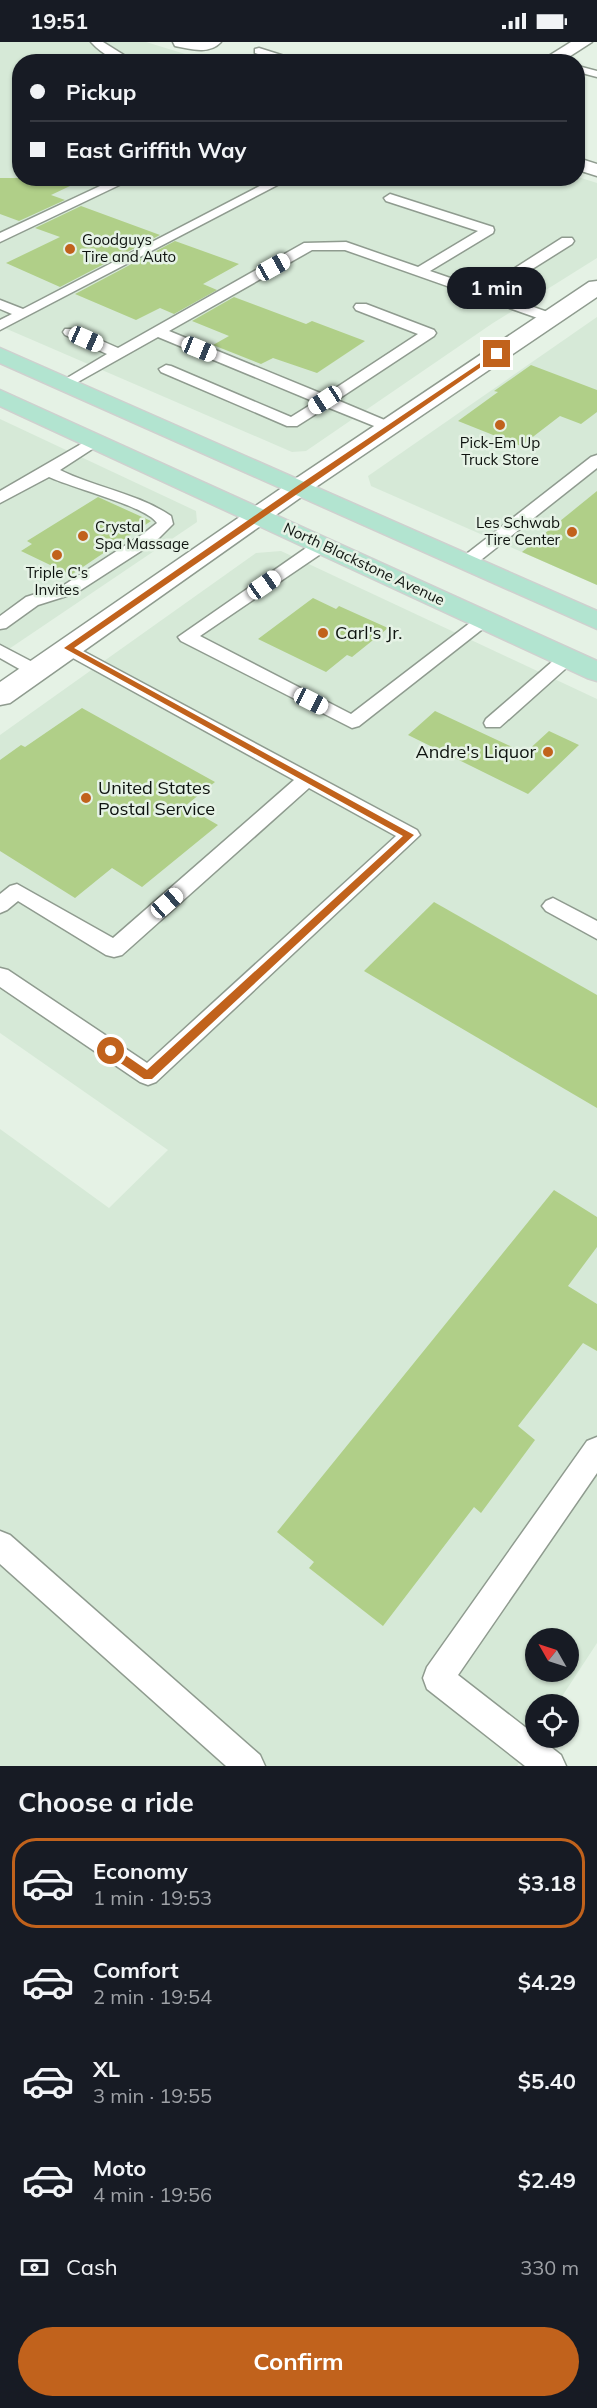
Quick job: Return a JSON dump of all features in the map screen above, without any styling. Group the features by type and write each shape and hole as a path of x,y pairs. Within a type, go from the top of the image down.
{"main road":[{"path":"0,356 597,621"},
{"name":"North Blackstone Avenue","path":"0,397 597,672"}],"street":[{"path":"181,42 206,44"},
{"path":"562,54 584,42"},
{"path":"0,696 298,488 551,318 592,295"}],"lane":[{"path":"96,42 112,54"},
{"path":"259,51 268,54"},
{"path":"0,238 6,230 109,186"},
{"path":"0,326 270,186"},
{"path":"390,198 488,230 419,272"},
{"path":"483,294 567,241"},
{"path":"64,384 309,246 346,246 551,318"},
{"path":"0,304 23,314"},
{"path":"166,369 292,423 429,333 361,307"},
{"path":"70,332 118,353"},
{"path":"157,332 389,427"},
{"path":"0,498 95,441"},
{"path":"466,562 597,460"},
{"path":"0,624 32,601 70,589 149,538 165,524 165,519 156,512 118,496 82,486 48,471"},
{"path":"322,545 187,638 352,722 485,620"},
{"path":"0,976 148,1076 410,835 68,648"},
{"path":"0,651 36,671"},
{"path":"493,723 567,658"},
{"path":"0,904 17,891 114,949 308,779"},
{"path":"553,906 597,931"},
{"path":"550,1766 438,1678 597,1450"},
{"path":"0,1545 249,1766"}],"shaded area":[{"path":"0,42 146,42 185,54 12,54 12,186 585,186 585,179 597,183 597,258 493,323 306,451 292,452 0,326"},
{"path":"597,317 597,585 371,486 368,476"},
{"path":"0,419 196,511 197,522 0,655"},
{"path":"281,551 597,699 597,1643 579,1670 579,1628 525,1628 525,1682 571,1682 564,1694 525,1694 525,1748 529,1748 517,1766 0,1766 0,1129 109,1208 168,1150 0,1033 0,735 256,553"}],"building":[{"path":"0,178 12,178 12,186 70,186 51,195 65,200 19,221 0,214"},
{"path":"81,206 160,235 60,287 6,263 60,237 35,228"},
{"path":"175,241 239,264 203,284 217,290 174,314 160,308 136,320 75,294"},
{"path":"234,297 306,324 312,321 365,341 317,373 273,358 261,364 213,345 229,336 192,321"},
{"path":"531,365 597,390 597,412 581,424 560,416 521,446 458,421 498,392 494,391"},
{"name":"Les Schwab Tire Center","path":"597,491 597,585 522,552"},
{"path":"98,497 151,521 71,575 21,551 32,544 27,541"},
{"name":"Carl's Jr.","path":"313,598 336,609 339,606 388,628 352,657 347,655 326,672 258,639"},
{"path":"82,708 215,782 185,806 218,825 142,887 112,868 75,898 0,851 0,760 21,745 25,747"},
{"path":"435,711 525,753 549,731 579,745 528,794 408,735"},
{"path":"434,902 597,995 597,1108 364,971"},
{"path":"554,1190 597,1217 597,1247 568,1286 597,1304 597,1351 583,1343 518,1426 535,1440 481,1513 474,1507 383,1626 309,1568 314,1562 277,1532"}],"place":[{"name":"Goodguys Tire and Auto","path":"70,249"},
{"name":"Pick-Em Up Truck Store","path":"500,425"},
{"name":"Les Schwab Tire Center","path":"572,532"},
{"name":"Crystal Spa Massage","path":"83,536"},
{"name":"Triple C's Invites","path":"57,555"},
{"name":"Carl's Jr.","path":"323,633"},
{"name":"Andre's Liquor","path":"548,752"},
{"name":"United States Postal Service","path":"86,798"}],"route":[{"path":"111,1051 148,1076 410,835 68,648 298,488 497,354"}]}
